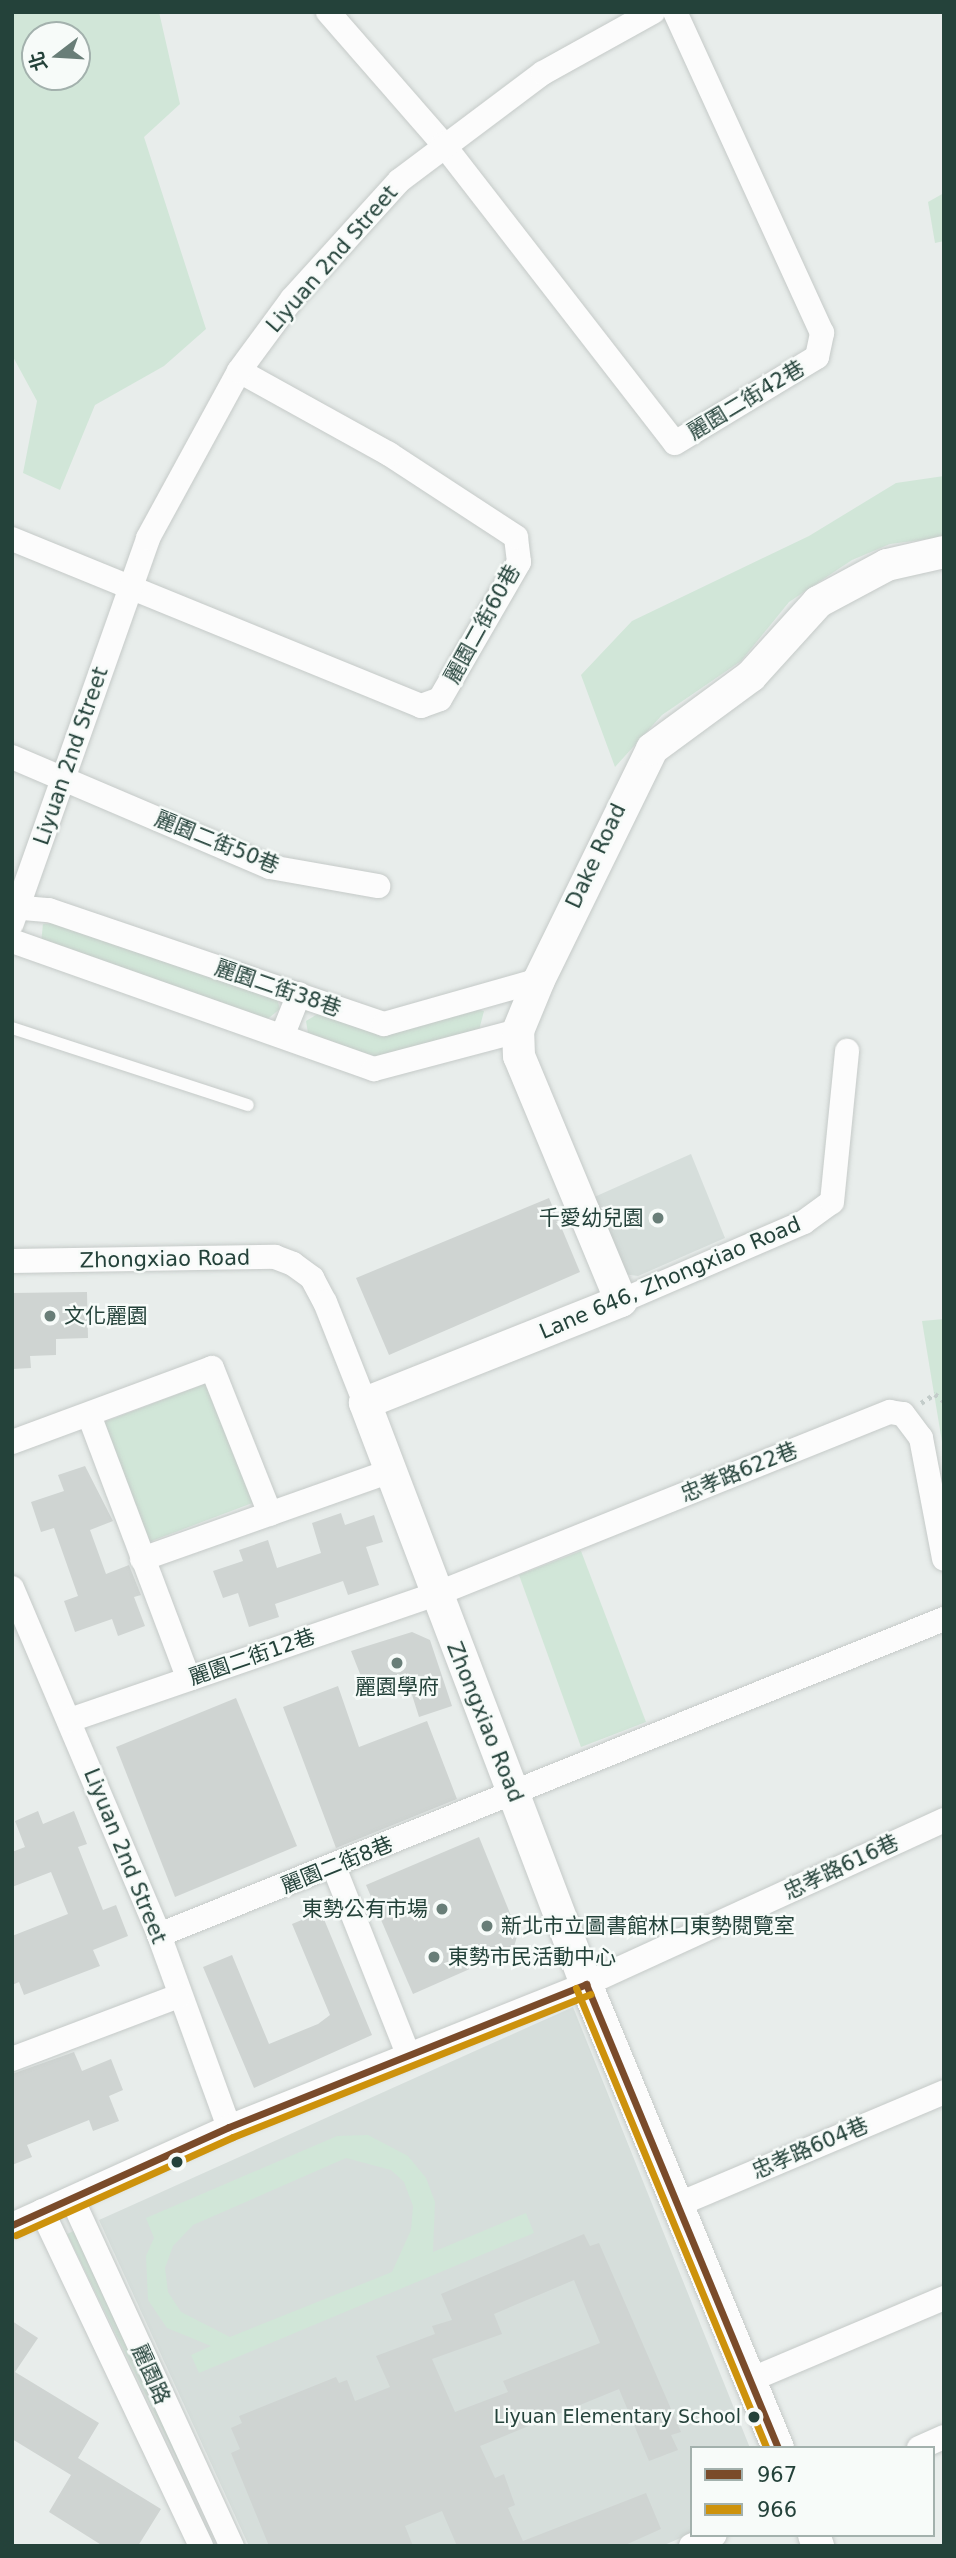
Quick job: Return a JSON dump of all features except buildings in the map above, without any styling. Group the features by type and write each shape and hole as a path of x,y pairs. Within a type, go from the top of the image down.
{"street":[{"path":"328,12 443,144"},
{"name":"Liyuan 2nd Street","path":"14,913 130,592 181,469 239,371 347,237 443,144 543,73 653,12"},
{"name":"麗園二街42巷","path":"443,144 675,443 817,357 822,333 675,12"},
{"name":"麗園二街60巷","path":"12,539 130,592 421,706 440,699 519,562 516,537 389,454 239,371"},
{"name":"Dake Road","path":"518,1031 539,980 652,749 751,676 818,602 887,565 944,552"},
{"name":"麗園二街50巷","path":"12,757 270,866 378,886"},
{"name":"麗園二街38巷","path":"14,913 49,910 299,994 396,1023 539,980"},
{"name":"麗園二街38巷","path":"12,941 283,1034 374,1069 518,1031"},
{"path":"283,1034 299,994"},
{"path":"518,1031 526,1074 621,1301"},
{"name":"Lane 646, Zhongxiao Road","path":"365,1403 621,1301 804,1222 832,1202 847,1051"},
{"name":"Zhongxiao Road","path":"12,1261 275,1257 293,1264 312,1278 325,1302 365,1403 433,1595 514,1791 586,1984 777,2446"},
{"path":"12,1443 212,1368 270,1514"},
{"name":"忠孝路622巷","path":"433,1595 890,1412 903,1414 921,1438 944,1559"},
{"path":"89,1415 189,1679"},
{"path":"142,1559 390,1471"},
{"name":"Liyuan 2nd Street","path":"12,1588 159,1935 178,1996 229,2127"},
{"name":"麗園二街12巷","path":"70,1720 433,1595"},
{"path":"514,1791 944,1619"},
{"name":"麗園二街8巷","path":"159,1935 334,1867 514,1791"},
{"name":"忠孝路616巷","path":"12,2225 73,2201 229,2127 586,1984 944,1820"},
{"path":"334,1867 408,2054"},
{"path":"12,2059 178,1996"},
{"name":"忠孝路604巷","path":"677,2205 944,2092"},
{"name":"麗園路","path":"73,2201 232,2546"},
{"name":"麗園路","path":"42,2211 201,2546"},
{"path":"750,2380 944,2298"},
{"path":"924,2446 944,2437"},
{"path":"691,2546 711,2537"}],"lane":[{"path":"12,1028 248,1105"}],"shaded area":[{"name":"千愛幼兒園","path":"691,1154 725,1238 638,1276 623,1274 592,1198"},
{"name":"Liyuan Elementary School","path":"573,2007 749,2446 690,2446 690,2534 662,2546 249,2546 99,2220"}],"green space":[{"path":"12,12 159,12 180,104 144,137 206,329 164,366 95,405 60,490 23,473 37,401 12,355"},
{"path":"944,193 944,241 935,243 928,202"},
{"path":"944,476 944,537 890,544 852,560 789,602 741,661 662,715 615,767 581,675 632,621 809,536 896,483"},
{"path":"52,923 277,999 280,1009 265,1021 41,943 43,924"},
{"path":"471,1008 484,1011 478,1034 379,1058 308,1033 306,1021 321,1012 370,1031"},
{"path":"944,1319 944,1454 922,1321"},
{"path":"210,1382 255,1502 149,1542 104,1422"},
{"path":"581,1551 646,1722 581,1747 519,1575"},
{"path":"368,2135 408,2156 426,2178 435,2202 433,2252 526,2213 534,2233 199,2373 191,2355 211,2346 167,2328 148,2300 146,2256 154,2238 146,2218 337,2136","holes":["346,2158 391,2170 404,2182 413,2206 411,2230 392,2272 230,2337 181,2312 168,2292 165,2268 173,2246 193,2225"]},
{"path":"78,2229 194,2480 192,2490 67,2234"}],"transit line":[{"name":"967","path":"586,1984 777,2446"},
{"name":"967","path":"12,2225 229,2127 586,1984"},
{"name":"966","path":"576,1988 766,2446"},
{"name":"966","path":"16,2235 233,2137 590,1994"}],"place":[{"name":"千愛幼兒園","path":"658,1218"},
{"name":"文化麗園","path":"50,1316"},
{"name":"麗園學府","path":"397,1663"},
{"name":"東勢公有市場","path":"442,1909"},
{"name":"新北市立圖書館林口東勢閱覽室","path":"487,1926"},
{"name":"東勢市民活動中心","path":"434,1957"},
{"name":"Liyuan Elementary School","path":"754,2417"}]}
